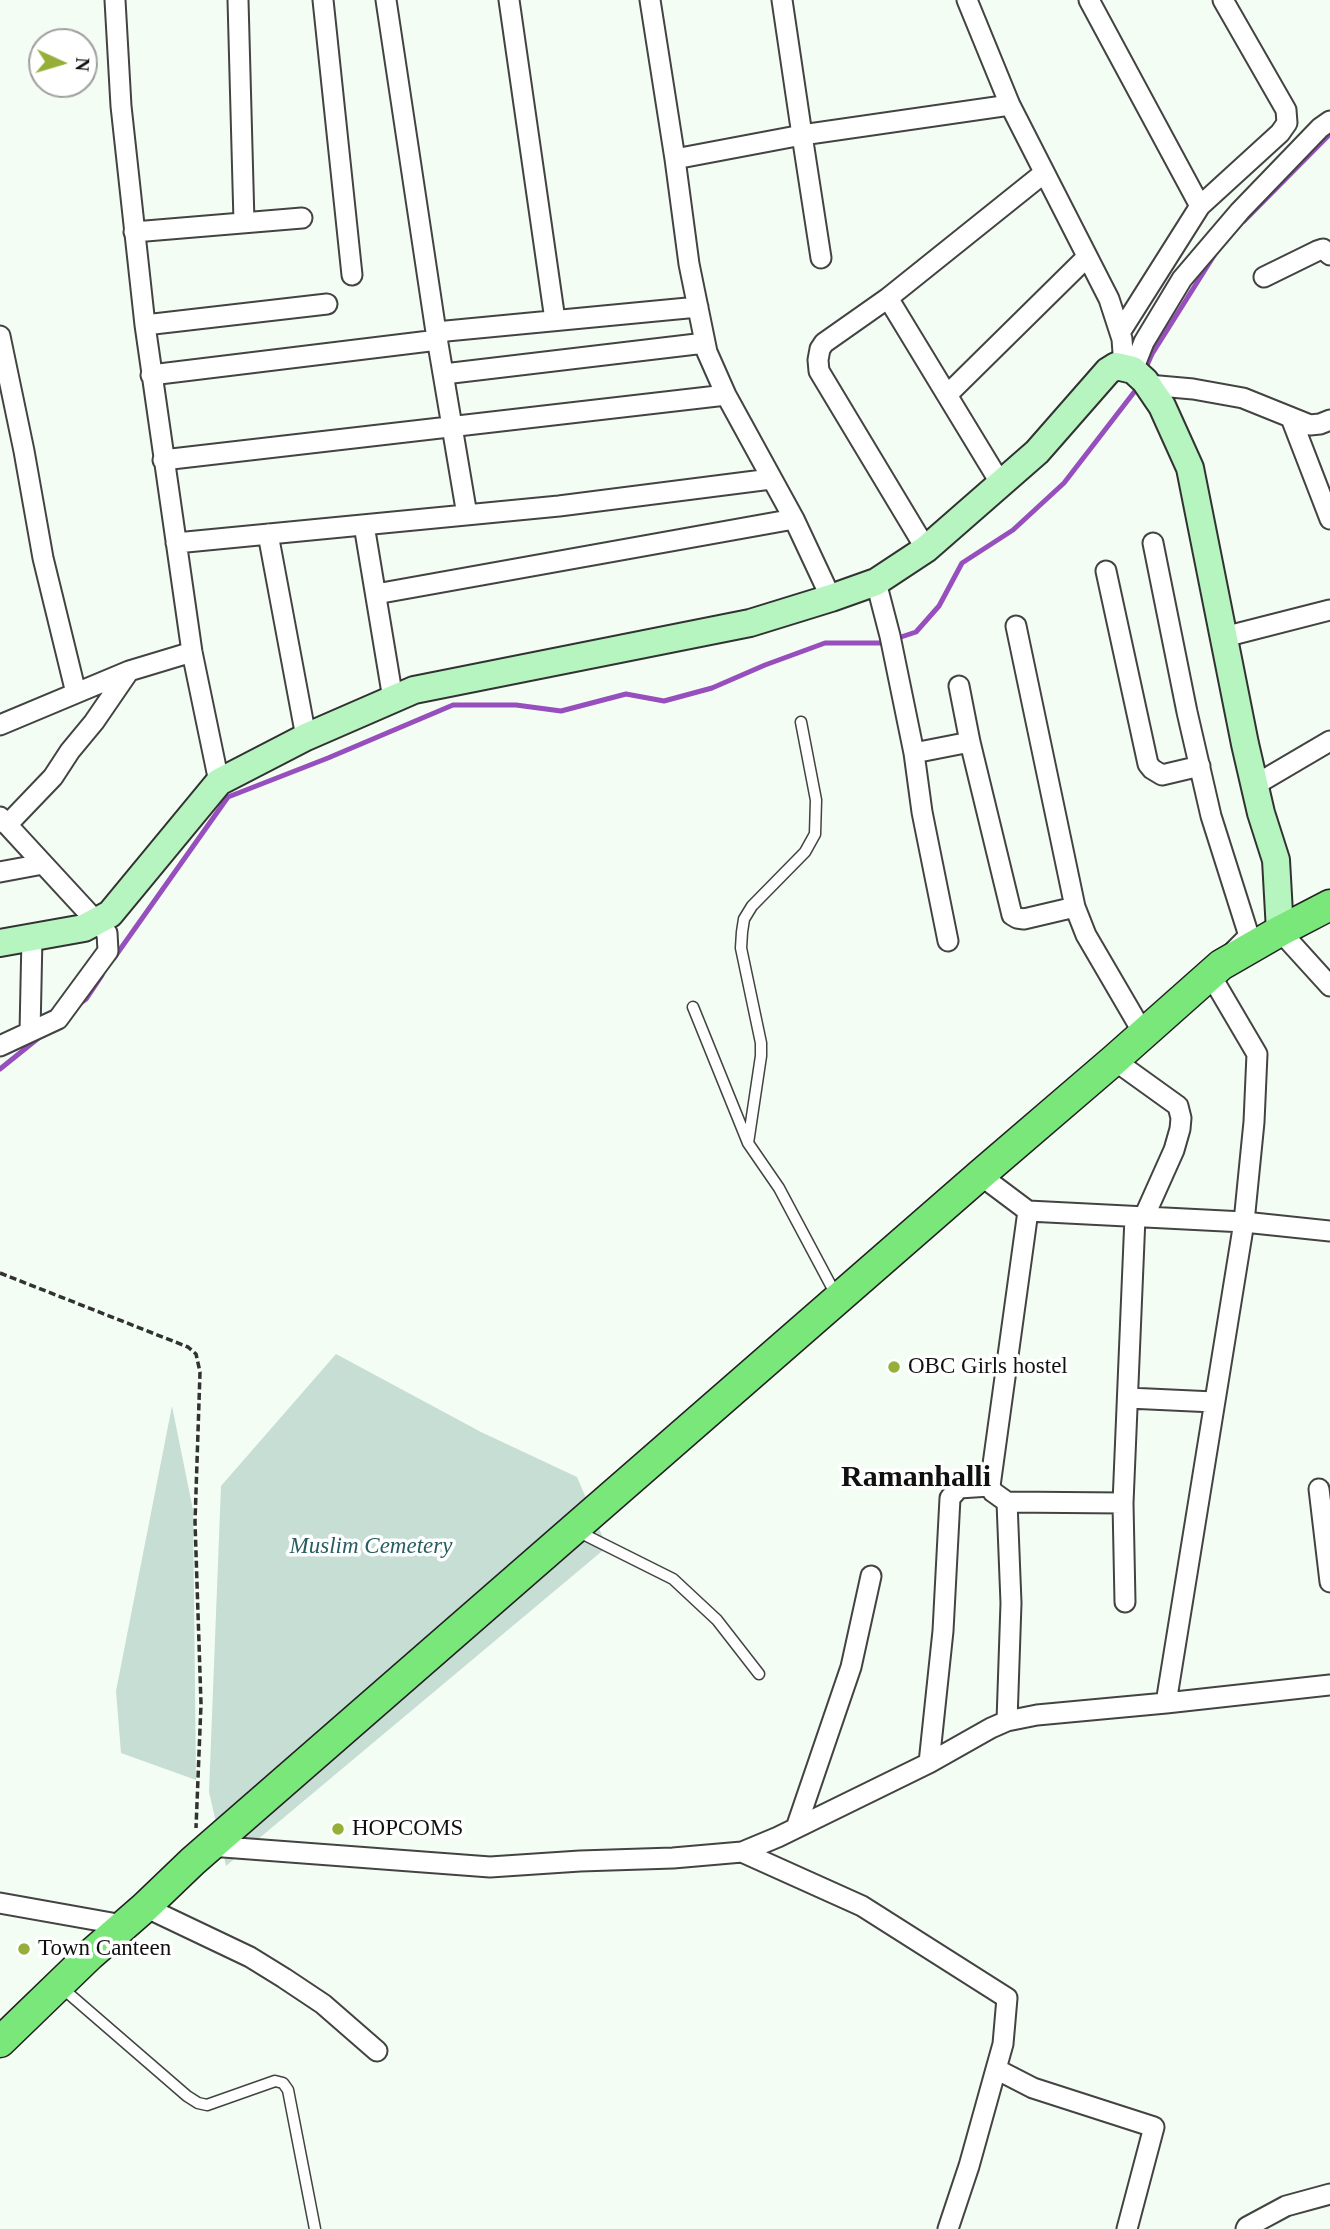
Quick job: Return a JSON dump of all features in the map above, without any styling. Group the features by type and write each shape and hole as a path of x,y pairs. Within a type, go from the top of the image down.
{"main road":[{"path":"0,2042 202,1853 1117,1058 1215,969 1280,930 1330,905"}],"street":[{"path":"115,0 121,106 145,325 192,652 219,782"},
{"path":"237,0 244,222"},
{"path":"323,0 352,275"},
{"path":"386,0 467,515"},
{"path":"509,0 555,320"},
{"path":"650,0 689,264 705,343 726,395 794,519 831,598"},
{"path":"782,0 821,258"},
{"path":"967,0 1010,105 1109,299 1137,376 1162,406 1190,468 1255,785 1276,860 1280,930 1330,985"},
{"path":"1089,0 1200,206"},
{"path":"1121,331 1200,206 1287,123 1286,110 1223,0"},
{"path":"675,159 802,135 1010,105"},
{"path":"1137,376 1144,342 1182,279 1240,211 1320,128 1330,121"},
{"path":"926,549 819,371 818,360 824,344 888,298 1044,173"},
{"path":"134,232 302,218"},
{"path":"1264,277 1323,249 1330,255"},
{"path":"947,396 1087,257"},
{"path":"888,298 1001,484"},
{"path":"145,325 327,304"},
{"path":"152,375 555,320 698,307"},
{"path":"0,336 43,558 76,693"},
{"path":"444,374 705,343"},
{"path":"0,943 85,928 97,922 110,914 219,782 306,737 414,690 750,623 876,582 926,549 1037,452 1108,371 1116,366 1137,376 1243,398 1310,425 1330,419"},
{"path":"163,460 726,395"},
{"path":"1291,418 1330,519"},
{"path":"176,543 467,515 771,480"},
{"path":"376,594 794,519"},
{"path":"364,525 393,699"},
{"path":"268,534 306,737"},
{"path":"1153,543 1211,816 1249,936 1215,969 1257,1054 1254,1122 1244,1223 1166,1703"},
{"path":"1106,571 1148,764 1162,775 1199,766"},
{"path":"876,582 892,644 914,753 922,812 948,940"},
{"path":"1224,637 1330,610"},
{"path":"1016,626 1075,907 1086,935 1142,1031 1117,1058 1178,1107 1181,1118 1174,1150 1140,1217 1123,1503 1125,1602"},
{"path":"0,725 130,671 192,652"},
{"path":"0,1045 58,1019 108,951 107,933 3,821 53,777 69,751 94,722 130,671"},
{"path":"959,686 970,742 1013,915 1024,919 1075,907"},
{"path":"1255,785 1330,741"},
{"path":"914,753 970,742"},
{"path":"0,872 43,864"},
{"path":"30,1032 32,937"},
{"path":"980,1175 1028,1211 1244,1223 1330,1231"},
{"path":"1028,1211 989,1486 1007,1502 1123,1503"},
{"path":"1128,1398 1214,1402"},
{"path":"929,1763 943,1631 950,1498 959,1488 989,1486"},
{"path":"1319,1489 1330,1582"},
{"path":"1007,1502 1011,1603 1007,1721"},
{"path":"796,1829 852,1667 871,1576"},
{"path":"202,1853 490,1867 742,1852 796,1829 1007,1721 1037,1715 1330,1685"},
{"path":"742,1852 862,1906 1007,1998 1003,2044 969,2166 948,2229"},
{"path":"0,1903 134,1916 250,1957 323,2004 377,2051"},
{"path":"996,2069 1033,2088 1154,2127 1127,2229"},
{"path":"1246,2229 1286,2206 1330,2194"}],"lane":[{"path":"748,1143 761,1044 741,948 742,932 744,919 752,906 805,852 814,834 816,800 801,722"},
{"path":"693,1007 748,1143 779,1188 838,1298"},
{"path":"573,1530 673,1579 716,1619 759,1674"},
{"path":"59,1984 198,2103 207,2105 275,2081 283,2083 288,2090 315,2229"}],"path":[{"path":"0,1273 188,1347 196,1354 200,1372 195,1522 201,1704 199,1785 202,1853"}],"green space":[{"name":"Muslim Cemetery","path":"336,1354 481,1432 577,1477 607,1547 226,1866 209,1792 221,1486"},
{"path":"172,1406 193,1510 196,1780 121,1753 116,1691"}],"waterway":[{"path":"1244,221 1330,134"},
{"path":"1144,372 1152,354 1215,254"},
{"path":"114,958 228,797 453,705 516,705 561,711 626,694 664,701 712,688 825,643 883,643 916,632 939,606 962,563 1013,530 1064,483 1138,384"},
{"path":"78,1005 86,999 102,975"},
{"path":"0,1069 41,1036"}],"place":[{"name":"OBC Girls hostel","path":"894,1367"},
{"name":"HOPCOMS","path":"338,1829"},
{"name":"Town Canteen","path":"24,1949"}],"district":[{"name":"Ramanhalli","path":"916,1478"}]}
